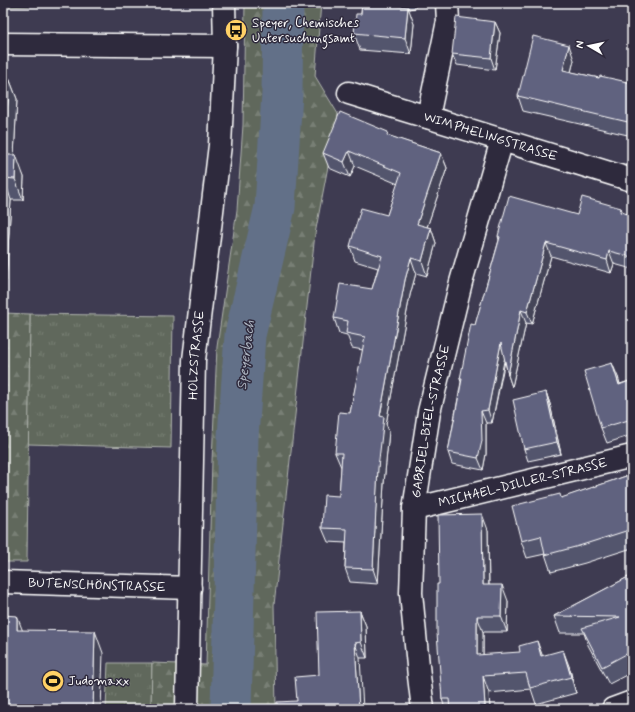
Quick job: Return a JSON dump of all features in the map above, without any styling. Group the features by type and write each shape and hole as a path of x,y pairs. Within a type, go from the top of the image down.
{"street":[{"name":"HOLZSTRASSE","path":"187,709 194,360 220,145 225,46 224,3"},
{"path":"428,117 448,21 447,3"},
{"path":"3,44 225,46"},
{"name":"WIMPHELINGSTRASSE","path":"349,93 632,180"},
{"name":"GABRIEL-BIEL-STRASSE","path":"423,709 418,676 411,593 414,509 429,412 461,282 502,140"},
{"name":"MICHAEL-DILLER-STRASSE","path":"414,509 632,456"},
{"name":"BUTENSCHÖNSTRASSE","path":"3,582 190,588"},
{"path":"613,709 632,702"}],"green space":[{"path":"3,3 116,3 3,7"},
{"path":"245,3 321,3 315,76 338,114 315,234 274,605 276,709 151,709 152,663 206,665 217,347 237,210 243,125"},
{"path":"3,313 30,314 27,562 3,562"},
{"path":"30,314 173,316 171,448 28,444"},
{"path":"108,663 152,663 151,709 106,709"}],"building":[{"path":"362,3 408,7 405,38 354,33 356,14 361,14"},
{"path":"456,17 495,22 491,58 452,54"},
{"path":"533,36 569,45 563,70 632,83 632,123 518,96"},
{"path":"3,78 9,78 5,155 16,155 15,179 4,178 3,187"},
{"path":"340,112 388,132 387,135 441,153 417,224 431,228 422,261 411,258 405,280 380,416 384,417 378,468 373,569 345,568 347,529 322,528 324,495 339,496 342,453 335,453 339,412 350,413 365,337 346,333 348,321 334,318 340,284 372,289 382,256 350,246 361,208 387,215 401,173 349,151 344,162 323,153"},
{"path":"509,196 577,215 582,197 621,208 620,212 632,215 632,257 609,251 607,260 546,243 527,312 521,310 508,375 501,343 488,410 481,411 482,441 478,458 448,452 471,324 475,325 500,237 498,236"},
{"path":"612,363 619,385 632,380 632,419 601,428 584,371"},
{"path":"546,392 557,442 524,449 513,400"},
{"path":"632,474 632,529 545,555 541,536 521,541 512,506 560,494 561,498"},
{"path":"482,514 483,585 502,585 501,616 477,616 477,655 520,652 519,646 537,641 541,656 563,650 571,677 530,688 526,673 483,676 485,706 450,709 449,699 442,699 437,633 437,584 439,584 438,515"},
{"path":"632,575 632,651 602,667 582,628 620,617 554,616"},
{"path":"360,611 361,642 355,643 359,709 277,709 277,702 297,701 295,677 319,675 317,612"},
{"name":"Judomaxx","path":"3,615 17,616 17,630 95,631 93,709 3,709"}],"waterway":[{"name":"Speyerbach","path":"231,709 238,437 245,335 275,207 282,93 283,3"}],"place":[{"name":"Speyer, Chemisches Untersuchungsamt","path":"236,30"},
{"name":"Judomaxx","path":"53,681"}]}
